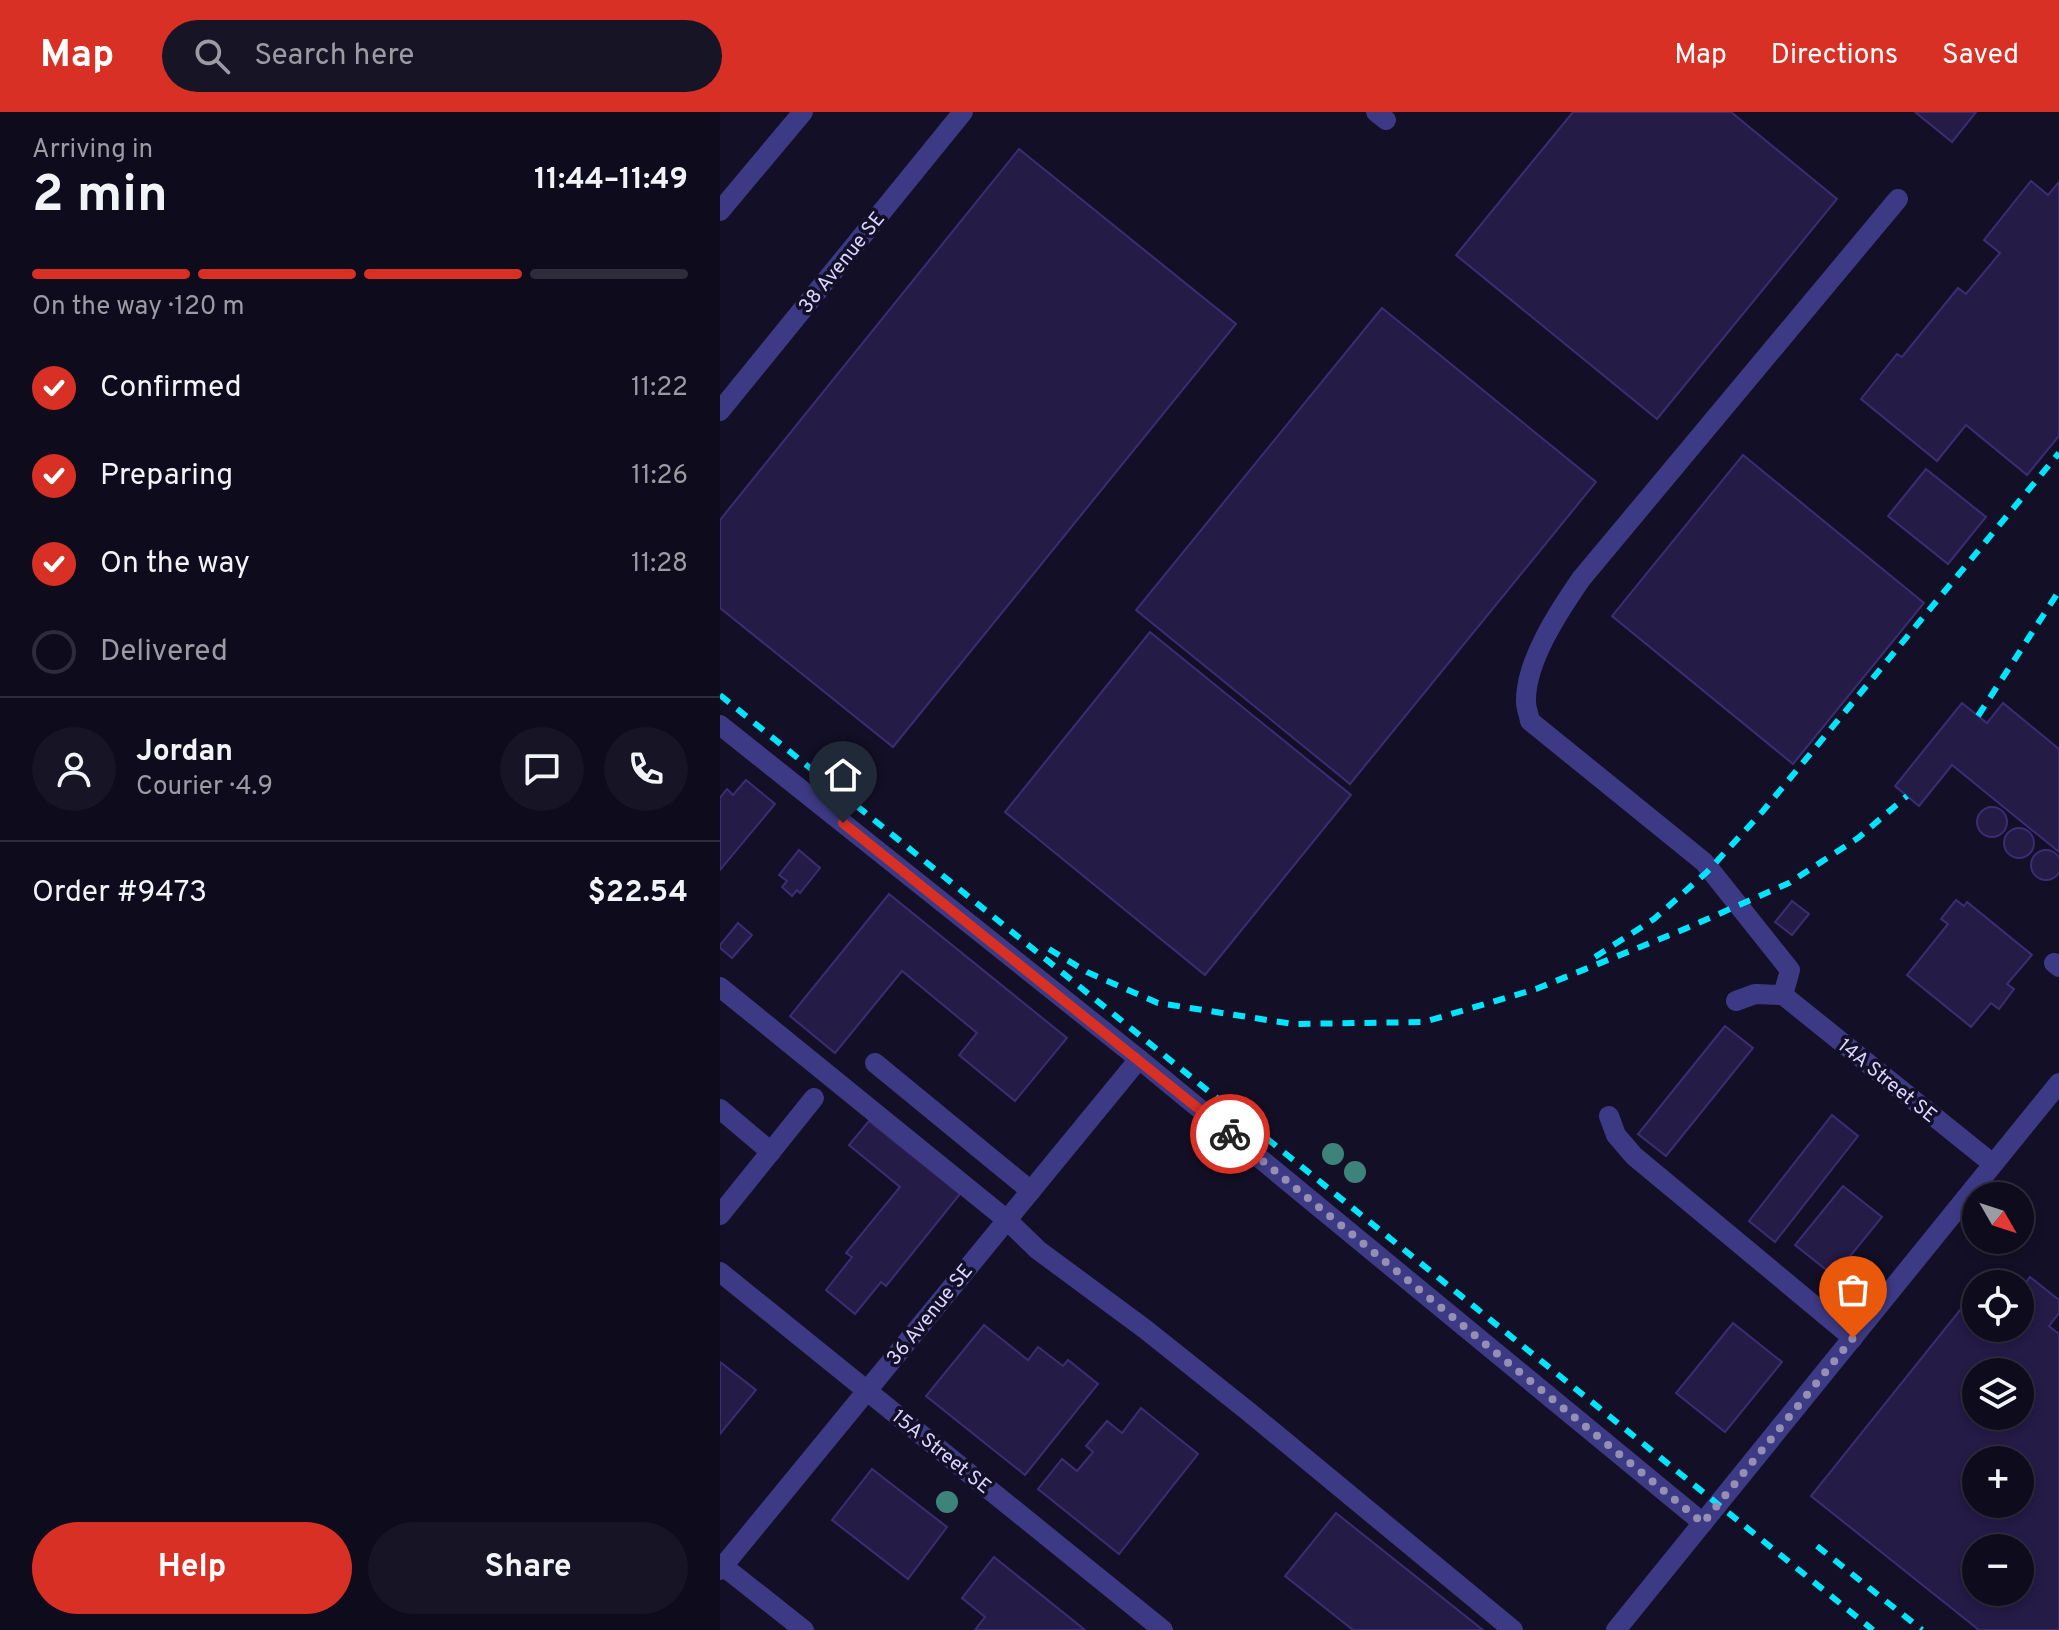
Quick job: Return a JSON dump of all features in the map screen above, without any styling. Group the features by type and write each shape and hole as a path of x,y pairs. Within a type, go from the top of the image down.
{"street":[{"path":"720,211 803,112"},
{"name":"38 Avenue SE","path":"720,411 963,112"},
{"path":"1736,1001 1755,994 1783,995 1790,970 1704,862 1530,721 1526,702 1531,670 1554,620 1581,579 1898,199"},
{"path":"720,725 1139,1059 1703,1523"},
{"path":"720,987 1007,1220 1038,1250 1145,1329 1249,1412 1513,1630"},
{"name":"14A Street SE","path":"1783,995 1993,1164"},
{"name":"36 Avenue SE","path":"721,1568 1139,1059"},
{"path":"875,1063 1031,1191"},
{"path":"1616,1630 2059,1083"},
{"path":"720,1215 814,1098"},
{"path":"720,1109 771,1152"},
{"path":"1609,1116 1616,1135 1634,1156 1853,1338"},
{"name":"15A Street SE","path":"720,1272 1163,1630"},
{"path":"721,1568 804,1630"}],"building":[{"path":"1573,112 1731,112 1837,199 1657,419 1456,255"},
{"path":"1915,112 1976,112 1952,142"},
{"path":"1019,149 1236,324 893,747 720,608 720,520"},
{"path":"2031,181 2048,195 2059,182 2059,436 2027,475 1966,425 1937,461 1861,399 1897,354 1902,357 1958,288 1966,294 2000,253 1984,240"},
{"path":"1382,308 1596,482 1350,784 1136,610"},
{"path":"1743,455 1924,603 1793,764 1612,616"},
{"path":"1926,469 1986,517 1948,564 1888,516"},
{"path":"1150,632 1351,795 1205,975 1005,812"},
{"path":"1962,703 1987,723 2003,703 2059,749 2059,852 1952,765 1919,806 1895,786"},
{"path":"746,780 775,804 720,870 720,798 727,789 733,795"},
{"path":"1992,807 2003,811 2007,822 2003,833 1992,837 1981,833 1977,822 1981,811"},
{"path":"2019,828 2030,832 2034,843 2030,854 2019,858 2008,854 2004,843 2008,832"},
{"path":"799,850 820,868 800,893 797,890 792,896 782,887 787,881 779,875"},
{"path":"2040,851 2052,851 2060,859 2060,871 2052,879 2040,879 2032,871 2032,859"},
{"path":"889,894 1067,1038 1015,1101 959,1055 977,1033 902,971 835,1053 790,1016"},
{"path":"1956,900 1964,906 1967,902 2032,955 2007,984 2014,989 1999,1009 1991,1003 1971,1027 1907,975 1948,924 1941,919"},
{"path":"1792,901 1809,914 1792,935 1775,922"},
{"path":"738,923 752,935 732,958 720,945"},
{"path":"1725,1026 1753,1048 1666,1156 1638,1134"},
{"path":"1832,1115 1858,1136 1775,1242 1749,1221"},
{"path":"869,1121 960,1194 886,1286 881,1282 855,1314 826,1290 852,1257 846,1253 900,1187 849,1145"},
{"path":"1843,1186 1882,1217 1834,1276 1795,1245"},
{"path":"2034,1280 2059,1300 2059,1313 2049,1326 2059,1334 2059,1630 1979,1630 1811,1496 1962,1307 1962,1342 2034,1342"},
{"path":"1733,1323 1782,1362 1725,1432 1676,1393"},
{"path":"984,1325 1028,1360 1038,1347 1063,1366 1068,1360 1098,1384 1025,1475 926,1396"},
{"path":"720,1362 756,1390 720,1434"},
{"path":"1141,1408 1198,1454 1119,1554 1038,1489 1062,1459 1077,1471 1093,1452 1086,1446 1107,1421 1122,1433"},
{"path":"872,1469 947,1527 908,1579 832,1520"},
{"path":"1336,1513 1483,1630 1353,1630 1285,1576"},
{"path":"994,1557 1085,1630 975,1630 985,1617 962,1598"}],"railway":[{"path":"1595,957 1654,919 1707,872 1763,811 2059,453"},
{"path":"1978,716 2059,591"},
{"path":"720,695 1873,1630"},
{"path":"1049,949 1087,972 1158,1003 1293,1024 1424,1022 1536,989 1789,883 1858,838 1907,796"},
{"path":"1817,1546 1922,1630"}],"way so far":[{"path":"1230,1134 1703,1523 1853,1338"}],"route":[{"path":"843,823 1230,1134"}]}
